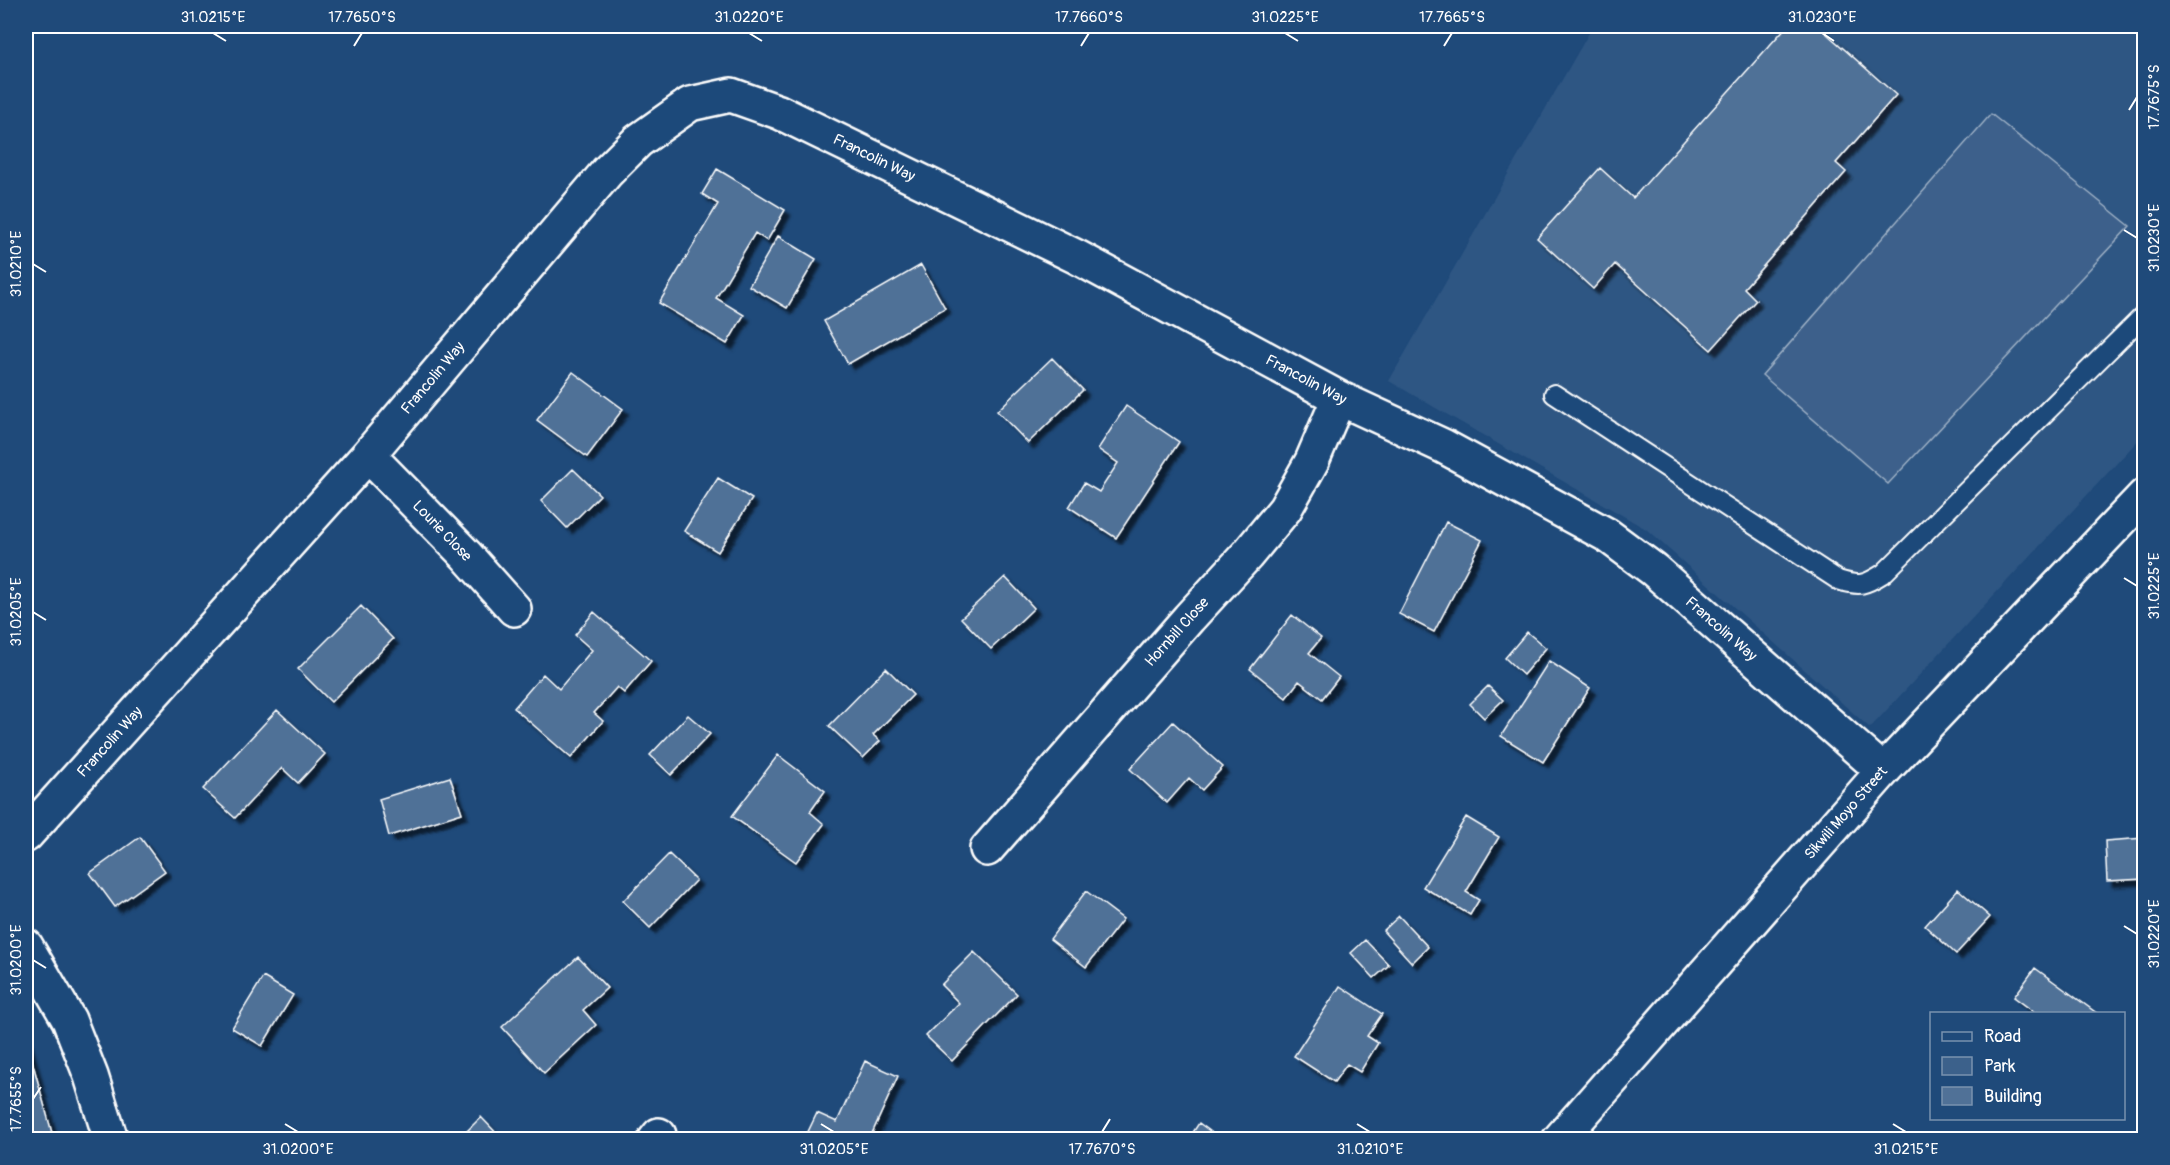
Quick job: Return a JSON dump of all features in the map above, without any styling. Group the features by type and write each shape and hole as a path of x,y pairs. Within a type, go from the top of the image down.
{"street":[{"name":"Francolin Way","path":"26,835 368,454 607,172 639,141 690,104 731,95 779,112 1077,257 1339,398 1443,446 1607,535 1654,570 1883,771"},
{"name":"Hornbill Close","path":"987,849 1285,509 1312,461 1339,398"},
{"name":"Lourie Close","path":"368,454 466,555 514,609"},
{"name":"Sikwili Moyo Street","path":"1559,1140 1883,771 2145,496"},
{"path":"26,946 69,1020 91,1076 111,1140"}],"lane":[{"path":"1554,394 1838,580 1855,585 1869,583 1884,573 2145,315"}],"shaded area":[{"path":"1593,26 2144,26 2144,434 1870,728 1646,529 1389,381"}],"green space":[{"path":"1991,114 2130,226 1888,484 1762,375"}],"building":[{"path":"1787,26 1818,26 1896,95 1836,163 1846,172 1744,288 1756,300 1711,350 1615,264 1593,289 1537,238 1600,168 1633,198"},
{"path":"717,169 785,210 767,241 755,233 716,298 744,315 727,344 659,303 718,204 702,194"},
{"path":"778,236 816,259 787,308 749,286"},
{"path":"921,265 945,308 848,364 824,321"},
{"path":"1052,358 1083,390 1028,443 997,411"},
{"path":"573,372 623,409 587,457 537,420"},
{"path":"1126,406 1179,442 1116,538 1069,507 1084,483 1099,492 1118,463 1098,449"},
{"path":"573,469 600,495 567,528 541,501"},
{"path":"718,478 752,499 718,552 684,531"},
{"path":"1446,522 1482,540 1434,632 1399,614"},
{"path":"1005,577 1034,608 991,649 961,618"},
{"path":"361,606 393,639 331,702 298,669"},
{"path":"594,612 651,661 624,693 617,687 594,713 603,721 571,758 514,708 543,674 559,689 592,650 575,635"},
{"path":"1292,615 1321,638 1309,653 1339,677 1322,699 1299,681 1286,698 1250,669"},
{"path":"1527,632 1546,648 1523,675 1505,658"},
{"path":"1549,661 1590,688 1543,762 1501,736"},
{"path":"886,668 913,695 873,735 880,741 863,758 829,726"},
{"path":"1488,686 1503,700 1484,718 1470,704"},
{"path":"277,710 325,754 298,783 282,768 235,818 203,789"},
{"path":"688,715 710,734 671,775 650,755"},
{"path":"1173,722 1223,767 1202,790 1189,778 1167,803 1130,769"},
{"path":"778,755 825,791 810,812 824,824 796,862 732,816"},
{"path":"450,777 462,813 389,836 379,799"},
{"path":"1466,817 1499,837 1466,892 1479,900 1470,915 1423,887"},
{"path":"140,837 165,871 115,907 90,873"},
{"path":"2144,838 2144,879 2107,881 2105,841"},
{"path":"669,854 696,880 650,928 623,901"},
{"path":"1958,889 1990,917 1956,954 1925,926"},
{"path":"1086,891 1123,919 1086,967 1050,939"},
{"path":"1399,916 1428,947 1412,963 1383,931"},
{"path":"1365,940 1389,965 1374,978 1351,953"},
{"path":"974,952 1017,994 952,1061 926,1036 959,1003 941,985"},
{"path":"578,957 607,988 583,1010 596,1025 544,1073 502,1027"},
{"path":"2035,968 2095,1012 2034,1012 2014,997"},
{"path":"263,977 293,995 262,1046 232,1028"},
{"path":"1340,986 1382,1014 1367,1036 1378,1043 1360,1072 1347,1064 1334,1082 1294,1056"},
{"path":"26,1039 54,1140 26,1140"},
{"path":"865,1061 898,1076 869,1140 804,1140 817,1113 837,1122"},
{"path":"481,1117 503,1140 458,1140"},
{"path":"1199,1123 1222,1140 1188,1140"}]}
